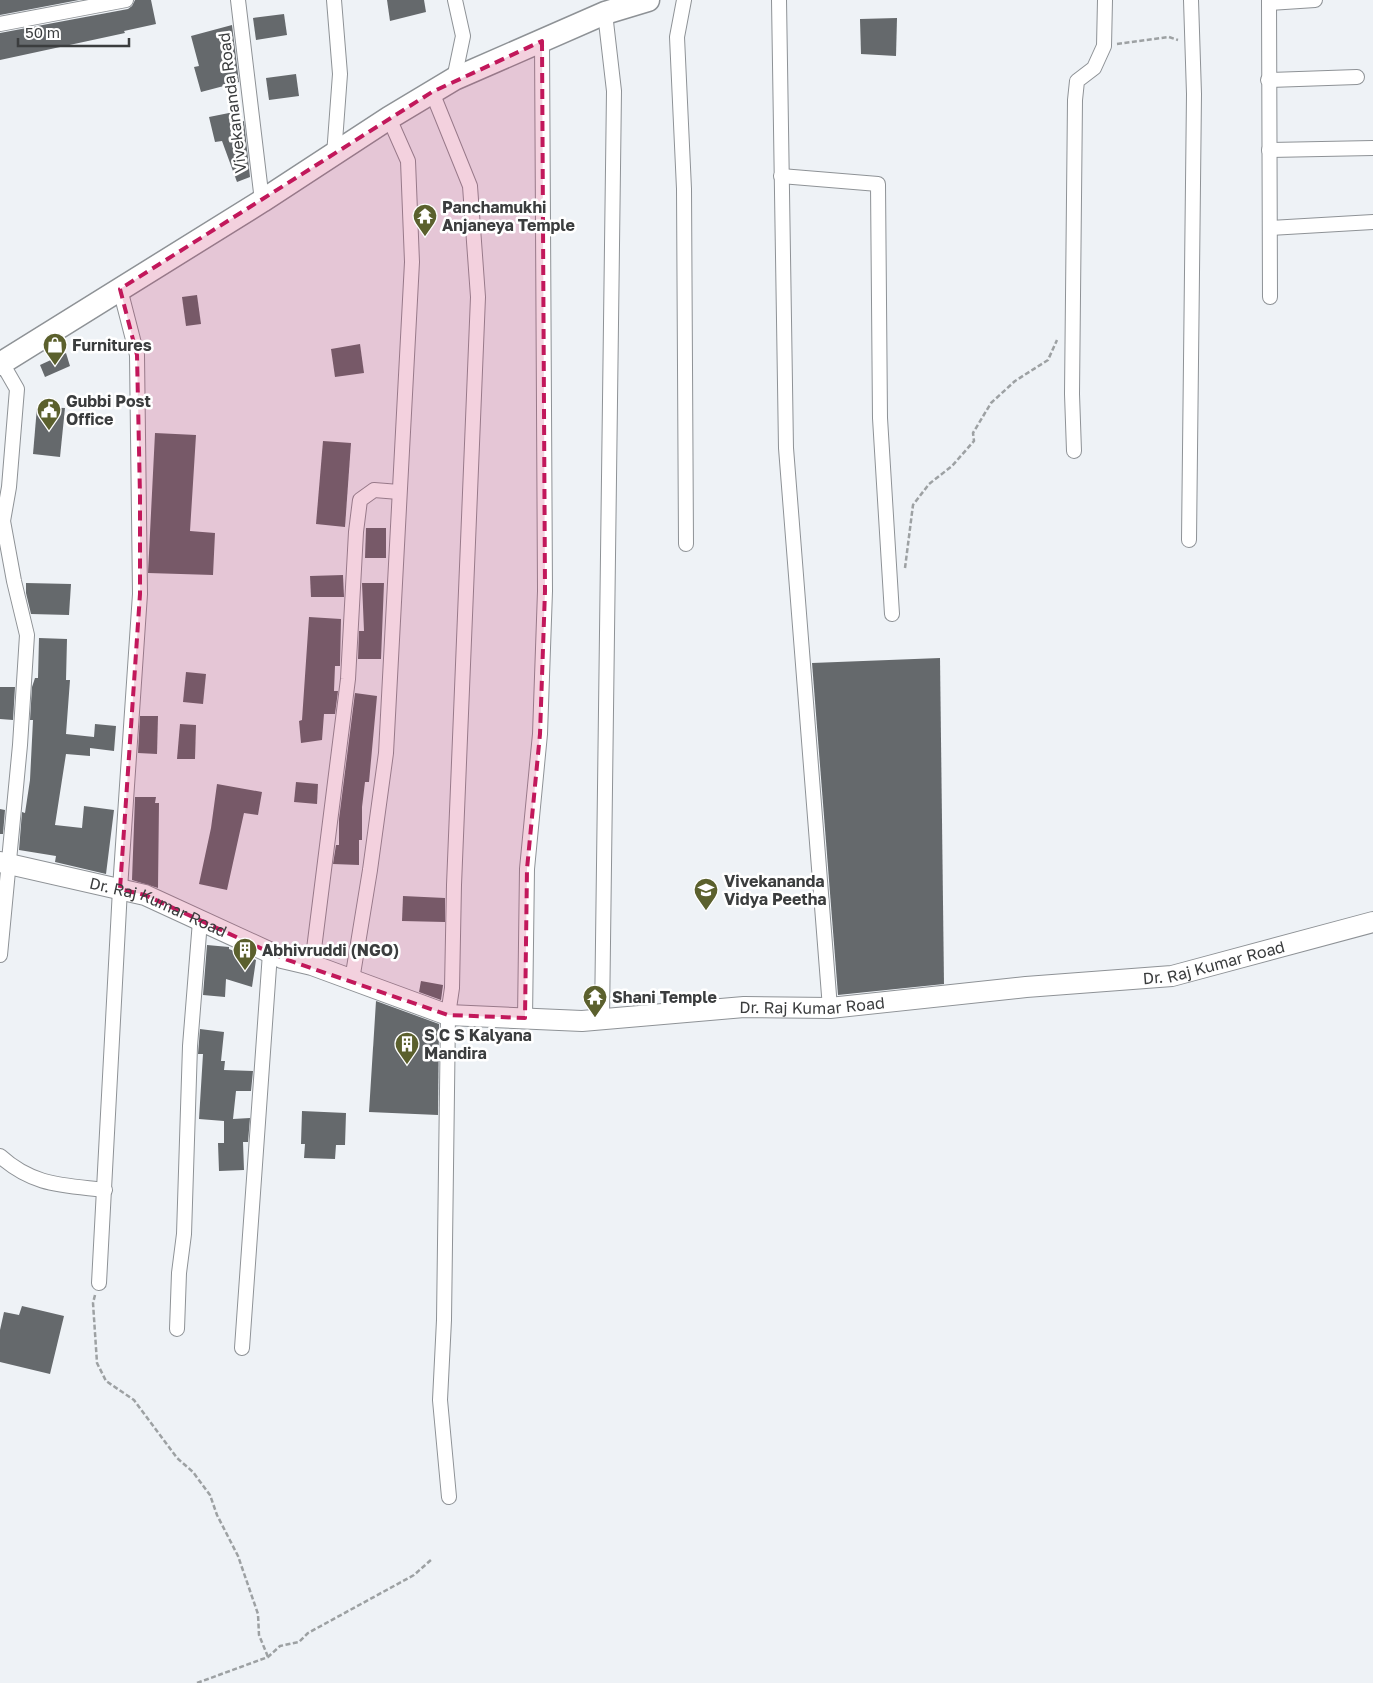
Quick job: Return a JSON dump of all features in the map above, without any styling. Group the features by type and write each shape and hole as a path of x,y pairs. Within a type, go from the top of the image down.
{"main road":[{"path":"1,363 262,202 389,118 454,79 605,13 648,0"}],"street":[{"path":"0,24 126,0"},
{"name":"Vivekananda Road","path":"238,0 262,202"},
{"path":"334,0 340,74 334,155"},
{"path":"454,79 463,36 455,0"},
{"path":"684,0 677,37 684,189 686,544"},
{"path":"779,0 786,448 830,1008"},
{"path":"1074,451 1073,320 1076,90 1077,81 1094,68 1104,46 1105,0"},
{"path":"1189,540 1194,94 1191,0"},
{"path":"1270,297 1269,1 1315,0"},
{"path":"602,1020 614,91 605,13"},
{"path":"524,1018 527,870 540,734 545,592 542,41"},
{"path":"1268,80 1357,77"},
{"path":"432,92 470,186 478,297 454,885 452,988 448,1014 444,1320 440,1400 449,1497"},
{"path":"352,980 370,870 386,753 412,262 408,161 389,118"},
{"path":"1269,150 1373,148"},
{"path":"782,176 878,184 880,418 892,614"},
{"path":"1270,228 1373,222"},
{"path":"99,1282 120,889 140,594 137,355 120,289"},
{"path":"0,955 5,863 27,635 2,522 9,487 16,389 1,363"},
{"path":"312,965 348,679 356,532 360,500 374,490 399,492"},
{"name":"Dr. Raj Kumar Road","path":"5,863 145,895 270,953 312,965 448,1014 524,1018 602,1020 744,1008 830,1008 1026,987 1172,976 1373,922"},
{"path":"177,1329 179,1273 184,1234 190,1046 200,921"},
{"path":"242,1348 270,953"},
{"path":"0,1156 14,1168 40,1182 105,1190"}],"path":[{"path":"1104,46 1169,37 1179,40 1192,39"},
{"path":"902,577 907,558 913,505 929,484 952,466 974,441 973,433 991,403 1015,380 1048,360 1063,326 1073,320"},
{"path":"99,1282 92,1303 97,1364 106,1381 134,1400 177,1458 193,1472 210,1495 217,1515 238,1556 258,1614 259,1636 268,1657"},
{"path":"197,1683 268,1657 280,1646 299,1642 308,1632 414,1575 432,1559"}],"highlighted area":[{"path":"542,41 545,591 540,734 527,869 525,1018 448,1015 282,958 145,895 120,889 140,594 140,496 137,355 120,289 432,92"}],"building":[{"path":"0,0 79,0 0,15"},
{"path":"135,0 151,0 156,24 124,31 125,33 0,60 0,33 128,9"},
{"path":"387,0 424,0 426,12 390,21"},
{"path":"284,14 287,35 256,40 253,18"},
{"path":"897,18 896,56 861,54 860,19"},
{"path":"232,25 239,82 201,92 194,67 199,66 191,36"},
{"path":"296,74 299,96 269,100 266,78"},
{"path":"239,111 241,122 244,121 250,177 237,182 222,141 215,142 209,117"},
{"path":"197,295 201,324 186,326 182,297"},
{"path":"360,344 364,373 335,377 331,349"},
{"name":"Furnitures","path":"66,353 70,366 45,377 40,365"},
{"name":"Gubbi Post Office","path":"37,407 65,408 60,457 33,454"},
{"path":"155,433 196,435 190,531 215,533 213,575 148,573"},
{"path":"323,441 351,443 345,527 316,524"},
{"path":"366,528 386,528 386,558 365,558"},
{"path":"343,575 344,597 311,597 310,576"},
{"path":"26,583 71,584 69,615 31,614 26,593"},
{"path":"362,583 384,583 381,659 358,659 359,631 364,631"},
{"path":"309,617 341,619 340,666 335,666 334,691 338,691 335,714 324,714 322,740 301,743 299,721 302,720"},
{"path":"39,638 67,639 66,680 70,680 66,734 94,737 95,724 116,726 114,751 90,748 90,756 66,754 55,825 82,828 84,806 114,810 106,874 55,862 56,856 19,850 22,812 25,813 30,780 33,720 30,720 32,687 35,678 38,678"},
{"path":"940,658 944,984 838,995 812,663"},
{"path":"186,672 206,674 203,704 183,702"},
{"path":"0,687 15,687 13,720 0,719"},
{"path":"355,693 377,696 369,782 365,782 362,807 362,840 359,840 359,865 333,864 336,845 339,845 339,819"},
{"path":"140,716 158,716 157,754 138,753"},
{"path":"180,724 196,725 195,759 177,759"},
{"path":"296,782 318,784 317,804 294,802"},
{"path":"217,784 262,792 258,815 244,813 227,890 199,884 211,828"},
{"path":"135,797 156,797 155,803 159,803 158,888 132,880"},
{"path":"0,809 5,810 3,834 0,834"},
{"path":"403,896 445,898 445,922 402,921"},
{"path":"207,945 229,947 229,949 256,960 252,987 226,979 225,997 203,995"},
{"path":"421,981 443,985 441,1000 419,992"},
{"name":"S C S Kalyana Mandira","path":"376,1001 439,1024 438,1115 369,1112"},
{"path":"200,1029 224,1032 221,1061 225,1061 224,1070 253,1071 251,1091 236,1091 233,1119 250,1118 248,1142 243,1142 244,1170 219,1171 218,1143 224,1143 224,1121 199,1119 203,1054 198,1054"},
{"path":"302,1111 346,1113 345,1145 336,1145 335,1159 304,1158 305,1144 301,1144"},
{"path":"22,1306 64,1316 50,1374 0,1362 0,1330 4,1312 19,1315"}],"place":[{"name":"Panchamukhi Anjaneya Temple","path":"425,237"},
{"name":"Furnitures","path":"55,366"},
{"name":"Gubbi Post Office","path":"49,431"},
{"name":"Vivekananda Vidya Peetha","path":"706,911"},
{"name":"Abhivruddi (NGO)","path":"245,971"},
{"name":"Shani Temple","path":"595,1018"},
{"name":"S C S Kalyana Mandira","path":"407,1065"}]}
